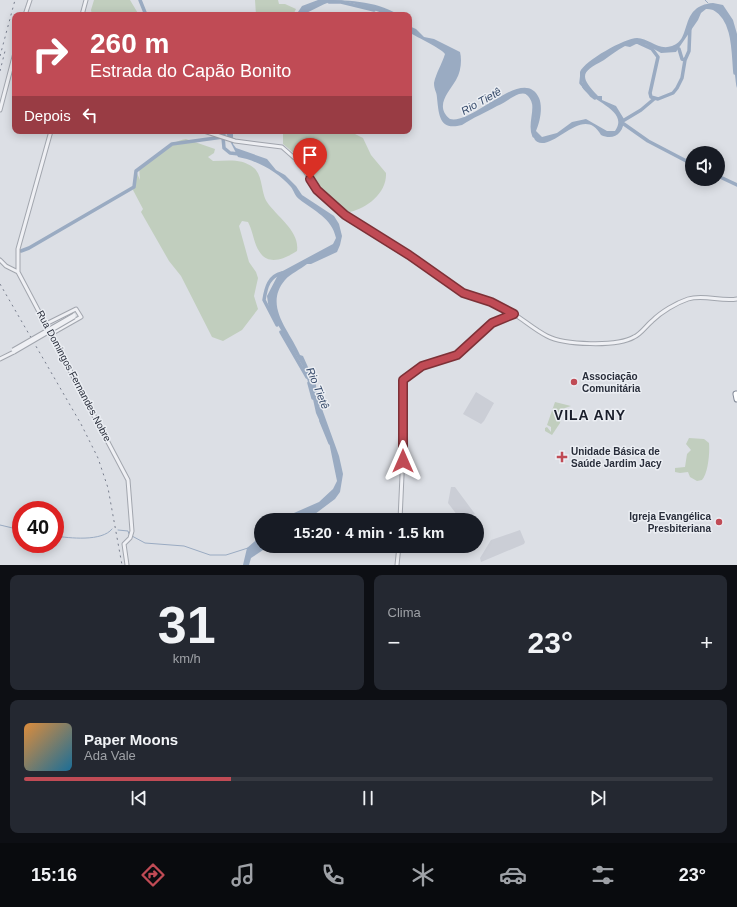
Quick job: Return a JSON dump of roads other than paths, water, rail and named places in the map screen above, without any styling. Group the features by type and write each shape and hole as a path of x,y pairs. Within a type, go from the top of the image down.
{"street":[{"path":"26,12 30,0"},
{"path":"83,12 86,0"},
{"path":"0,110 12,64"},
{"name":"Rua Domingos Fernandes Nobre","path":"50,134 19,253 17,265 18,272 128,480 131,536 124,544 127,565"},
{"path":"212,134 235,141 274,145 287,150 299,162 317,190 345,215 409,255 463,293 491,302 553,338 576,342 618,342 634,338 657,316 687,300 699,298 729,300 737,299"},
{"name":"Rua Domingos Fernandes Nobre","path":"0,260 6,266 18,272"},
{"path":"12,268 17,265"},
{"path":"46,324 76,309 80,317"},
{"path":"0,359 74,316 78,312"},
{"path":"400,513 403,461 403,380 422,366 457,355 492,323 514,314"},
{"path":"74,316 80,317"},
{"path":"51,334 80,317"},
{"path":"397,565 398,553"}],"water":[{"path":"318,0 349,1 380,6 393,12 380,12 339,1 333,1 309,12 298,12 302,6"},
{"name":"Rio Tietê","path":"713,3 723,5 733,20 737,34 737,88 733,52 728,27 723,18 716,11 706,9 701,13 698,20 676,52 661,53 645,44 636,44 630,47 625,46 587,71 585,79 587,83 598,96 602,96 602,100 616,106 624,119 624,124 620,132 610,137 601,135 595,127 588,124 572,128 557,138 549,141 542,143 536,141 533,131 535,115 534,101 529,95 524,94 516,95 462,125 449,126 445,124 440,116 434,83 445,54 412,34 412,27 424,37 434,39 460,52 460,70 456,80 444,99 443,104 445,114 450,119 460,118 472,113 511,91 522,88 532,89 539,98 541,106 539,123 536,131 542,137 557,133 572,122 586,119 607,131 615,131 618,124 617,117 607,106 586,92 582,87 583,82 580,78 580,72 583,67 597,56 631,39 637,38 646,40 662,47 672,46 678,43 682,37 690,16 702,5"},
{"name":"Rio Tietê","path":"226,134 233,134 233,144 236,148 267,159 276,170 285,175 296,186 302,195 334,216 339,224 342,236 337,252 311,264 307,264 287,278 279,290 277,299 277,309 280,318 300,355 303,356 316,385 317,395 339,456 343,474 340,492 335,499 316,513 294,513 319,502 333,489 337,481 329,442 316,413 311,390 302,365 269,310 267,296 279,273 333,244 336,238 331,225 316,211 298,198 291,187 280,176 259,164 238,157"},
{"path":"254,542 254,553 258,553 251,558 249,565 243,565 247,548"}],"waterway":[{"path":"140,0 145,12"},
{"path":"705,0 708,3"},
{"name":"Rio Tietê","path":"329,2 341,2 374,10"},
{"name":"Rio Tietê","path":"715,9 722,14 730,30 735,73"},
{"name":"Rio Tietê","path":"639,43 652,49 658,57 650,93 651,97 658,99 673,93 682,78 685,60 689,51 690,26"},
{"path":"679,49 682,59 685,60"},
{"name":"Rio Tietê","path":"582,74 581,83 595,98"},
{"name":"Rio Tietê","path":"526,92 531,97 533,102 534,108 532,131 534,136"},
{"path":"654,99 641,110 621,122 648,141 685,160"},
{"name":"Rio Tietê","path":"224,134 224,148 230,153 239,154"},
{"path":"21,251 29,248 134,187 136,171 172,144 223,137"},
{"path":"725,179 737,185"},
{"name":"Rio Tietê","path":"277,325 264,300 271,279 282,273"},
{"name":"Rio Tietê","path":"281,332 307,377"},
{"name":"Rio Tietê","path":"309,383 313,398"},
{"name":"Rio Tietê","path":"321,421 330,443"},
{"path":"0,525 12,528"},
{"path":"64,537 85,538 101,536 112,529"},
{"path":"118,530 128,531 129,534"},
{"path":"132,536 145,543 184,546 210,555 226,555 248,548"}],"railway":[{"path":"0,56 15,0"},
{"path":"0,71 5,51"},
{"path":"0,284 81,424 98,458 108,488 122,565"}],"place":[{"name":"Associação Comunitária","path":"574,382"},
{"name":"Unidade Básica de Saúde Jardim Jacy","path":"562,457"},
{"name":"Igreja Evangélica Presbiteriana","path":"719,522"}],"district":[{"name":"VILA ANY","path":"590,415"}]}
